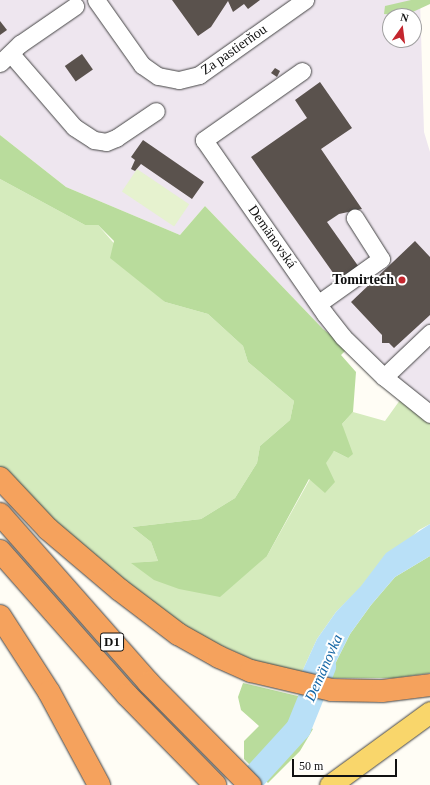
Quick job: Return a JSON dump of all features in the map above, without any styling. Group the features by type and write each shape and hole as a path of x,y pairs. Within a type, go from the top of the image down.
{"highway":[{"path":"0,478 48,529 153,616 195,644 250,671 332,690 382,691 430,685"},
{"name":"D1","path":"0,514 149,683 250,785"},
{"name":"D1","path":"0,551 127,695 214,784"},
{"path":"0,616 49,692 99,785"}],"main road":[{"path":"330,785 430,712"}],"street":[{"name":"Za pastierňou","path":"96,0 142,65 158,76 179,80 199,75 306,0"},
{"path":"75,6 5,58 74,127 94,140 106,142 116,138 156,111"},
{"name":"Demänovská","path":"302,70 204,140 343,337 384,377 430,414"},
{"path":"319,303 381,259 354,218"},
{"path":"384,377 430,333"}],"shaded area":[{"path":"0,0 420,0 420,8 382,8 382,48 421,48 424,132 430,152 430,407 323,329 205,206 180,235 66,187 0,135"}],"green space":[{"path":"411,0 430,0 430,4 421,8 385,8 385,6"},
{"path":"0,135 66,187 180,235 205,206 323,329 348,348 341,355 356,372 353,412 342,424 353,454 348,458 334,451 326,463 335,482 325,493 309,479 267,556 220,597 179,589 154,580 131,563 158,561 151,542 132,527 201,519 235,498 257,463 260,446 290,420 294,401 248,362 243,346 208,314 165,302 110,258 114,241 98,225 85,225 0,179"},
{"path":"137,169 189,204 174,227 122,191"},
{"path":"0,179 85,225 98,225 165,302 208,314 243,346 248,362 294,401 290,420 260,446 257,463 235,498 201,519 132,527 151,542 158,561 131,563 267,556 310,479 334,451 348,458 342,424 353,412 385,421 400,400 430,421 430,524 419,530 336,612 317,639 301,674 253,660 187,630 95,562 0,468"},
{"path":"430,556 430,673 394,678 328,678 350,634 371,605 395,577"},
{"path":"243,683 306,698 298,721 313,729 300,751 268,783 244,759 244,741 259,726 241,710 238,697"}],"water":[{"path":"430,524 430,556 395,577 371,605 350,634 328,678 301,674 317,639 336,612 361,586 386,553"}],"building":[{"path":"172,0 260,0 248,9 244,4 233,12 228,1 211,27 198,36"},
{"path":"0,21 7,30 0,35"},
{"path":"82,54 93,70 76,82 65,66"},
{"path":"275,68 280,71 277,77 271,73"},
{"path":"320,82 352,128 321,149 362,209 339,214 327,222 361,270 341,284 251,157 307,118 295,100"},
{"path":"143,140 204,182 192,199 141,164 135,171 131,169 135,160 131,157"},
{"name":"Tomirtech","path":"415,241 430,257 430,315 394,348 389,343 382,343 382,335 351,302"}],"waterway":[{"name":"Demänovka","path":"246,785 298,728 323,666"}],"place":[{"name":"Tomirtech","path":"402,280"}]}
